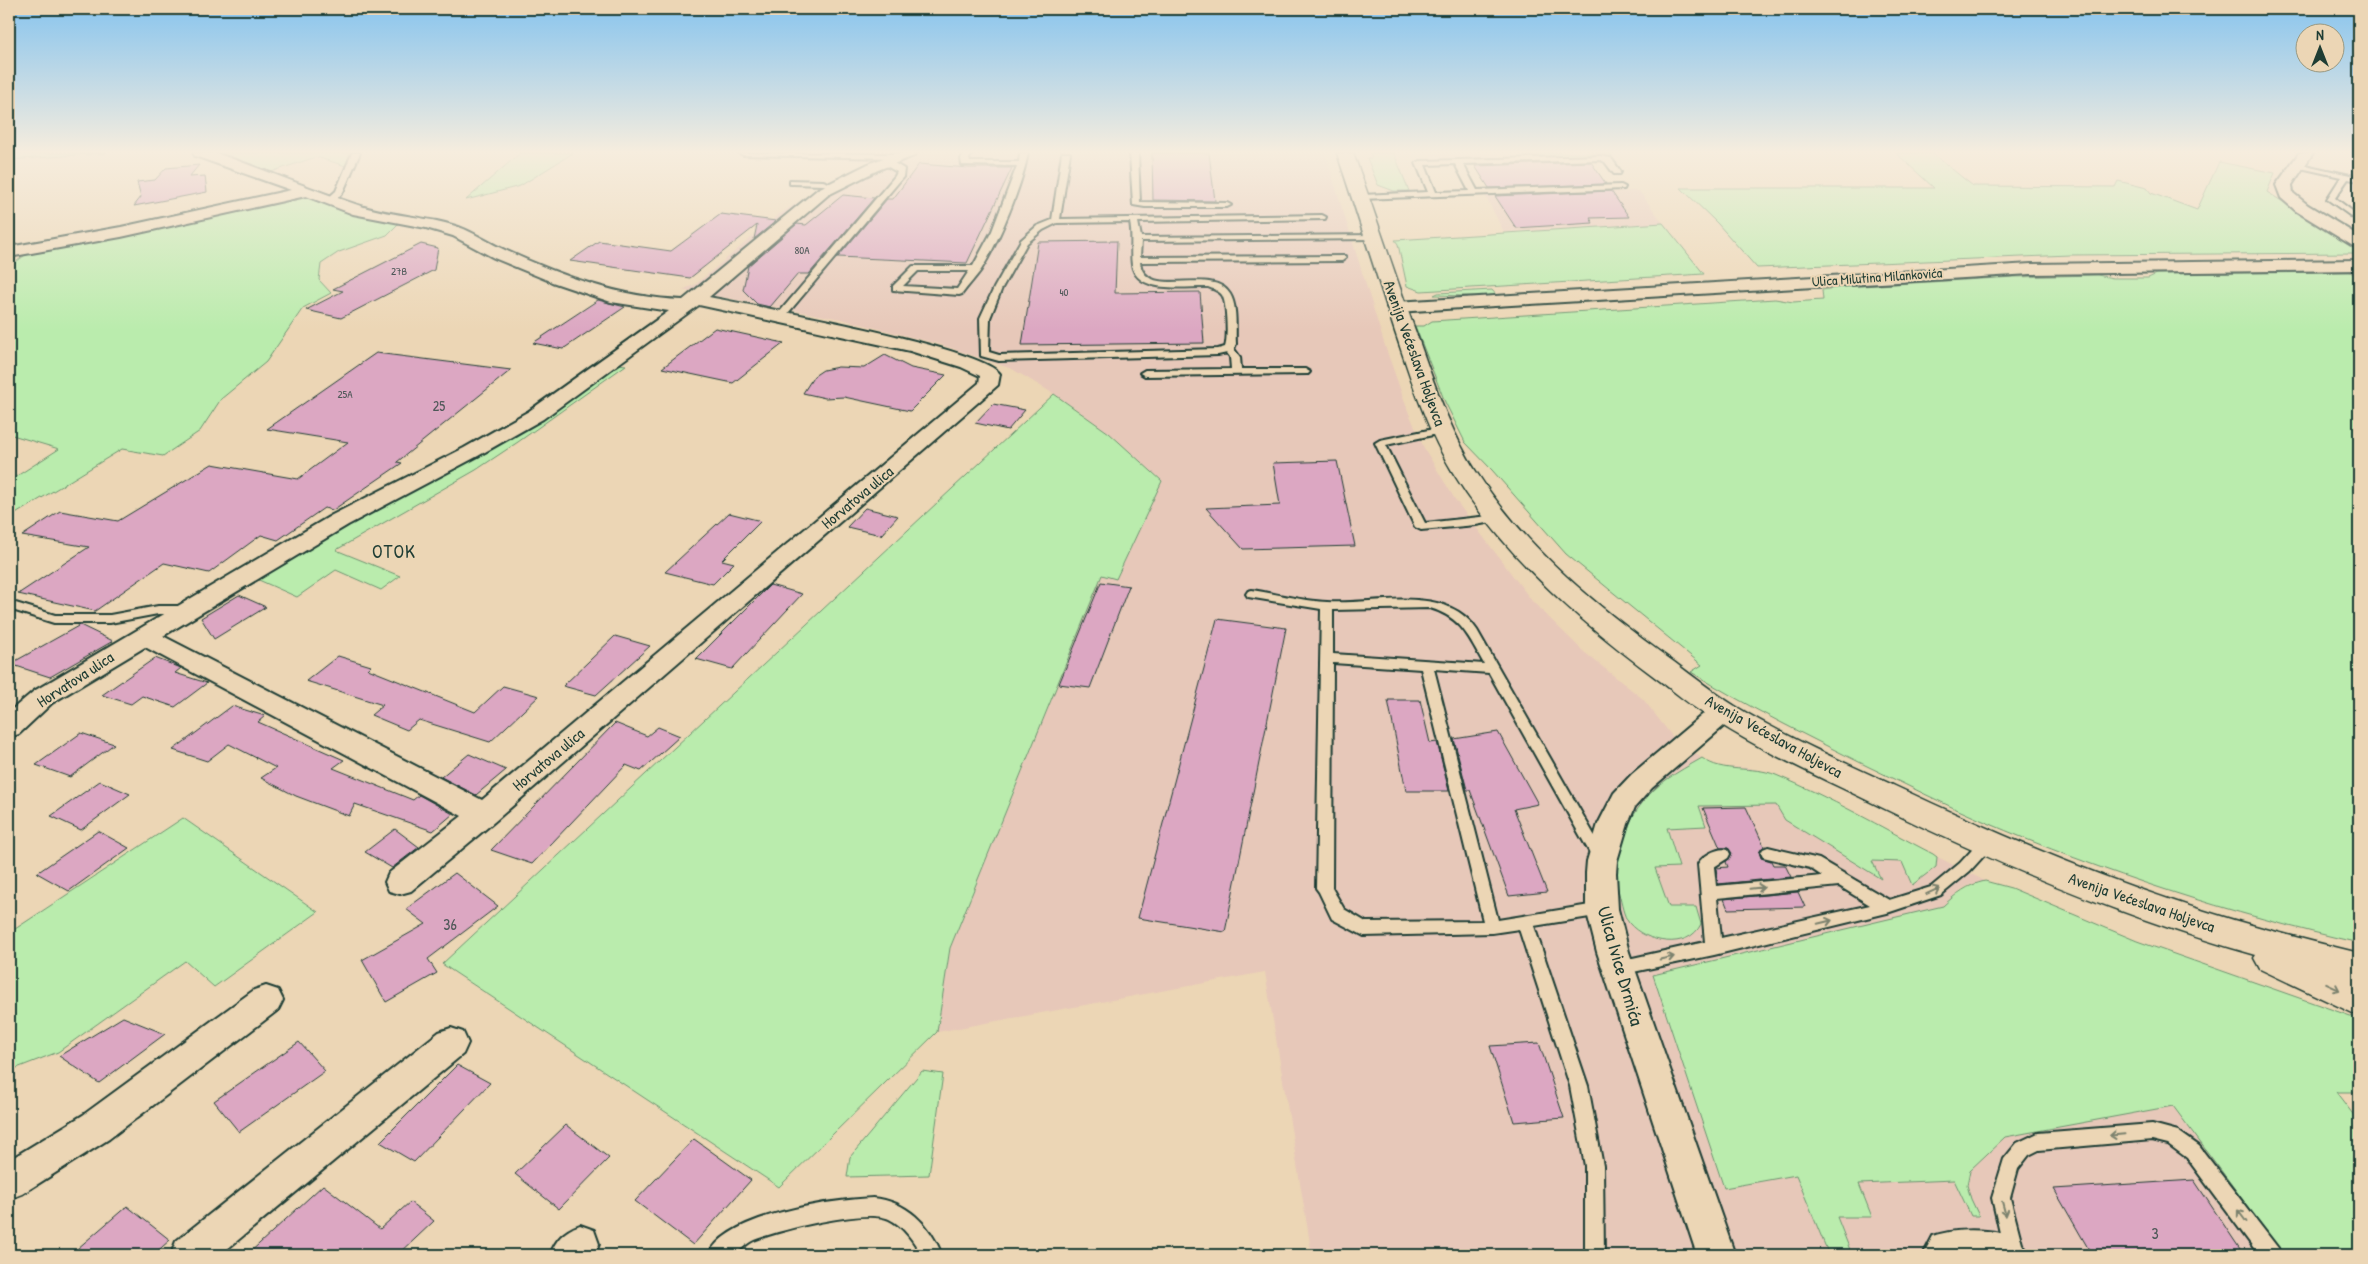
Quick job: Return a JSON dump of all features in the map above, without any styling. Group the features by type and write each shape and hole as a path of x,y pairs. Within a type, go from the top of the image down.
{"street":[{"path":"9,252 121,232 212,212"},
{"name":"Horvatova ulica","path":"364,212 429,224 459,233 506,257 558,278 617,298 661,305 691,302 780,317 915,346 960,360 990,374 988,385 484,814 400,882"},
{"name":"Horvatova ulica","path":"9,727 43,697 144,636 340,520 471,452 536,415 691,302 798,212"},
{"name":"Avenija Većeslava Holjevca","path":"1366,212 1396,307 1427,395 1465,472 1498,518 1538,562 1612,630 1723,712 1799,753 1986,844 2079,881 2194,921 2359,968"},
{"path":"2308,212 2359,243"},
{"name":"Ulica Milutina Milankovića","path":"1396,307 2032,269 2359,265"},
{"path":"144,636 484,814"},
{"name":"Ulica Ivice Drmića","path":"1716,1255 1619,968 1602,909 1602,861 1613,824 1624,801 1642,781 1723,712"},
{"path":"2194,921 2359,1000"},
{"path":"9,1181 96,1128 266,1000"},
{"path":"190,1255 451,1043"}],"lane":[{"path":"780,317 869,212"},
{"path":"977,269 916,268 896,288 959,292 977,269 1003,212"},
{"path":"1056,221 1057,212"},
{"path":"2347,212 2359,220"},
{"path":"1229,349 1218,352 999,358 984,354 985,318 998,288 1024,242 1040,228 1056,221 1322,217"},
{"path":"1134,220 1137,239 1135,260 1139,274 1144,279 1156,283 1208,284 1221,288 1228,295 1231,344 1229,349"},
{"path":"1137,239 1374,237"},
{"path":"1135,260 1342,258"},
{"path":"1229,349 1235,357 1236,372"},
{"path":"1145,373 1306,372"},
{"path":"1443,430 1380,443 1421,527 1498,518"},
{"path":"1252,594 1327,606 1430,604 1450,610 1471,630 1602,861"},
{"path":"9,605 54,619 110,619 158,610 189,610"},
{"path":"1327,606 1324,888 1338,914 1364,929 1492,927 1602,909"},
{"path":"1326,658 1493,669"},
{"path":"1426,664 1492,927"},
{"path":"1619,968 1714,948 1887,907 1936,891 1964,867 1986,844"},
{"path":"1768,853 1814,863 1839,880 1887,907"},
{"path":"1714,948 1706,864 1723,854"},
{"path":"1708,893 1839,880"},
{"path":"1526,922 1579,1086 1594,1166 1594,1253"},
{"path":"2017,1252 2001,1198 2010,1164 2023,1149 2038,1142 2152,1132 2172,1137 2193,1152 2271,1255"},
{"path":"719,1255 748,1232 815,1215 864,1207 886,1208 906,1219 924,1238 932,1255"},
{"path":"1932,1255 1940,1243 1997,1241 2017,1252"}],"shaded area":[{"path":"783,212 1343,212 1385,346 1408,411 1424,448 1456,501 1532,601 1584,652 1643,699 1672,736 1708,763 1724,767 1749,768 1774,774 1985,881 1962,889 1943,906 1724,1188 2173,1106 2284,1255 1312,1255 1265,972 937,1032 950,948 1102,575 1116,578 1162,481 1109,433 1054,394 1012,369 942,345 841,319 682,290 696,284"},
{"path":"1494,212 1655,212 1663,223 1504,232"}],"green space":[{"path":"218,212 351,212 399,223 387,235 339,252 321,264 319,280 331,293 303,308 266,362 221,399 200,431 163,456 122,449 9,518 9,481 59,449 9,434 9,267 32,250"},
{"path":"1706,212 2299,212 2359,249 2359,253 2070,255 1757,268"},
{"path":"1663,223 1704,274 1421,291 1407,286 1398,244 1395,240"},
{"path":"2350,272 2359,278 2359,943 2263,919 2168,891 2029,840 1953,808 1867,766 1756,709 1691,672 1702,665 1566,554 1465,442 1445,402 1415,326 1424,326 1432,321 1775,299 1793,302 1823,300 1822,290 1844,287 2015,277 2097,275 2113,278 2148,278 2157,274"},
{"path":"1492,290 1498,297 1434,295 1438,293"},
{"path":"618,364 626,365 476,470 336,550 400,576 381,590 336,570 297,597 252,577 479,456 525,429"},
{"path":"1054,394 1109,433 1162,481 1116,579 1102,575 950,948 937,1032 779,1187 442,964"},
{"path":"1702,758 1710,763 1728,768 1767,772 1816,793 1933,854 1937,857 1936,867 1912,885 1902,862 1872,861 1881,879 1785,820 1776,805 1699,806 1706,826 1667,828 1679,867 1655,868 1669,907 1696,907 1701,924 1695,933 1677,941 1666,941 1646,935 1636,930 1625,916 1616,878 1620,846 1633,816 1654,790 1670,777"},
{"path":"183,818 318,912 214,987 185,961 58,1052 9,1071 9,933"},
{"path":"1985,881 2011,888 2137,941 2359,1019 2359,1092 2336,1092 2359,1122 2359,1255 2284,1255 2173,1106 2005,1137 1970,1170 1967,1185 1979,1216 1971,1216 1954,1180 1859,1184 1872,1217 1837,1217 1852,1255 1829,1255 1796,1175 1724,1188 1653,975 1943,906 1962,890"},
{"path":"922,1071 943,1074 929,1175 847,1177 850,1157"}],"building":[{"path":"822,212 862,212 809,274 798,274 770,307 757,304 743,290 748,266 797,224 806,225"},
{"path":"876,212 991,212 967,263 838,257"},
{"path":"1505,212 1626,212 1629,217 1590,218 1593,223 1516,228"},
{"path":"721,214 776,221 754,239 757,225 690,278 570,261 599,241 671,251"},
{"path":"1117,241 1115,293 1200,292 1204,343 1022,345 1038,242"},
{"path":"421,244 438,248 434,270 341,318 306,310 343,291 333,289"},
{"path":"598,300 625,307 563,349 533,343"},
{"path":"715,328 784,343 733,383 662,368"},
{"path":"376,353 511,370 397,462 402,463 333,510 324,508 278,540 261,535 209,573 164,563 95,611 18,594 89,547 22,536 60,511 118,521 212,464 298,479 348,442 267,429"},
{"path":"885,355 911,368 946,375 910,411 844,397 825,398 803,393 814,376 823,370 838,367 864,368"},
{"path":"993,404 1025,410 1008,430 975,423"},
{"path":"1337,461 1355,546 1243,549 1206,508 1280,505 1273,463"},
{"path":"865,508 898,516 881,535 847,527"},
{"path":"729,513 761,521 722,560 734,563 713,584 665,572"},
{"path":"1101,582 1129,586 1090,688 1059,684"},
{"path":"770,585 802,594 732,669 696,659"},
{"path":"239,595 266,607 214,639 201,618"},
{"path":"1217,619 1286,628 1225,932 1138,918"},
{"path":"80,625 113,641 50,677 10,664"},
{"path":"615,636 650,646 596,695 563,686"},
{"path":"338,656 371,666 368,669 475,712 503,686 539,696 490,742 419,720 407,730 371,715 383,705 306,681"},
{"path":"155,658 181,668 175,673 207,683 175,707 142,696 131,704 102,695"},
{"path":"1388,700 1420,700 1430,743 1437,742 1449,791 1406,791"},
{"path":"232,706 265,716 258,722 344,760 333,768 413,800 419,795 453,814 433,831 355,804 349,816 296,796 261,778 276,768 229,744 207,761 173,750"},
{"path":"615,723 647,736 658,727 680,736 641,771 626,765 532,864 491,850"},
{"path":"1498,732 1538,804 1514,809 1547,892 1509,896 1470,790 1467,790 1454,739"},
{"path":"81,733 114,744 70,777 36,765"},
{"path":"469,754 506,770 476,795 441,777"},
{"path":"100,781 130,794 81,830 51,816"},
{"path":"1746,807 1764,846 1759,852 1761,858 1771,861 1773,865 1785,865 1791,877 1718,884 1716,868 1728,867 1726,862 1732,853 1728,848 1720,848 1703,808"},
{"path":"395,829 419,847 392,868 365,852"},
{"path":"98,831 129,848 69,891 37,873"},
{"path":"455,873 498,906 428,959 437,973 386,1002 362,960 426,924 406,909"},
{"path":"1798,892 1805,907 1728,909 1724,899"},
{"path":"123,1017 165,1034 99,1083 59,1056"},
{"path":"299,1042 325,1071 239,1132 214,1101"},
{"path":"1539,1043 1564,1118 1514,1122 1490,1046"},
{"path":"457,1065 490,1083 414,1162 380,1142"},
{"path":"566,1125 609,1158 559,1209 515,1174"},
{"path":"694,1139 751,1180 693,1245 635,1201"},
{"path":"2194,1180 2244,1255 2092,1255 2054,1189"},
{"path":"323,1185 380,1229 410,1202 434,1221 398,1255 247,1255"},
{"path":"127,1206 170,1240 153,1255 70,1255"}],"district":[{"name":"OTOK","path":"394,551"}]}
